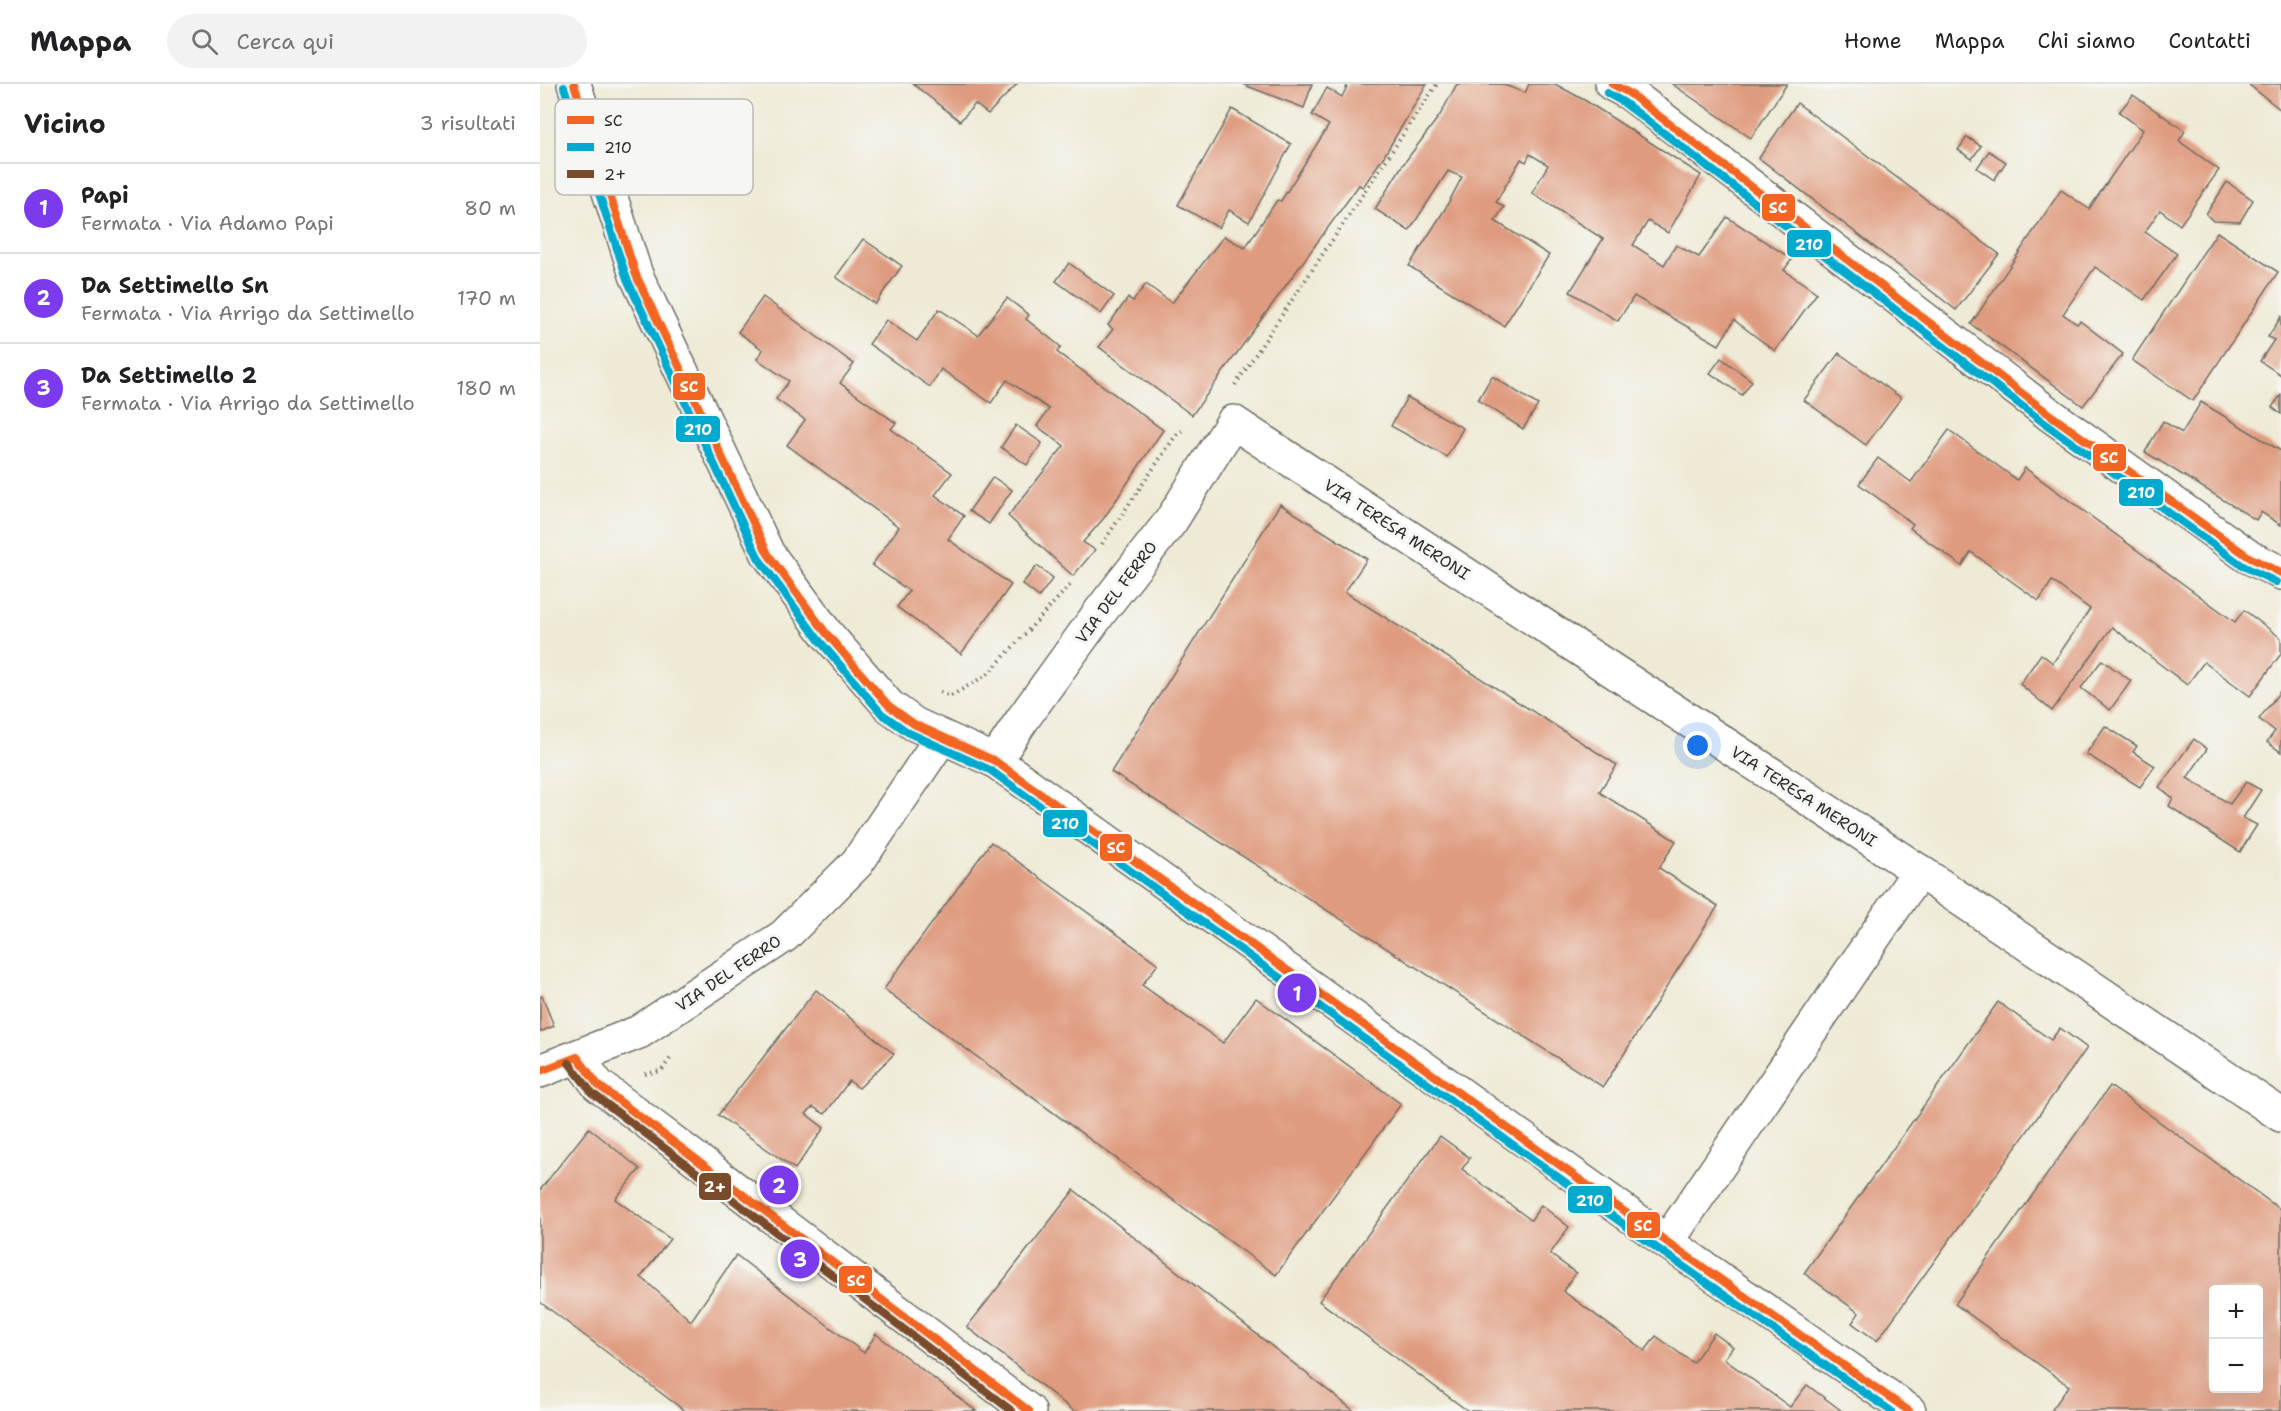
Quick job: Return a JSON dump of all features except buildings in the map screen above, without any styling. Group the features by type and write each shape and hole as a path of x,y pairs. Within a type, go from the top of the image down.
{"street":[{"path":"574,84 579,99"},
{"path":"1612,84 1629,93 2053,416 2249,557 2281,573"},
{"path":"610,195 636,275 768,554 826,633 889,706 914,724 942,738 971,748 995,761 1667,1242 1909,1411"},
{"name":"VIA DEL FERRO","path":"995,761 1100,612 1171,521 1231,407"},
{"name":"VIA TERESA MERONI","path":"1231,407 2281,1116"},
{"name":"VIA DEL FERRO","path":"540,1071 639,1032 784,936 857,863 942,738"},
{"path":"1667,1242 1919,871"},
{"path":"577,1057 598,1085 1029,1411"}],"path":[{"path":"1231,407 1437,84"},
{"path":"1101,547 1176,435 1184,429"},
{"path":"932,690 951,696 988,674 1074,581"}],"transit line":[{"name":"SC","path":"574,84 579,99"},
{"name":"SC","path":"1612,84 1629,93 2049,414 2249,557 2281,573"},
{"name":"210","path":"564,87 568,99"},
{"name":"210","path":"1607,93 1623,102 2043,422 2243,566 2276,582"},
{"name":"210","path":"599,195 627,279 759,559 818,639 882,714 909,733 990,770 1661,1251 1891,1411"},
{"name":"SC","path":"610,195 636,275 768,554 826,633 889,706 914,724 995,761 1667,1242 1909,1411"},
{"name":"SC","path":"540,1071 577,1057 598,1085 1029,1411"},
{"name":"2+","path":"569,1063 592,1093 1012,1411"}],"place":[{"name":"Papi","path":"1297,993"},
{"name":"Da Settimello Sn","path":"779,1185"},
{"name":"Da Settimello 2","path":"800,1259"}]}
